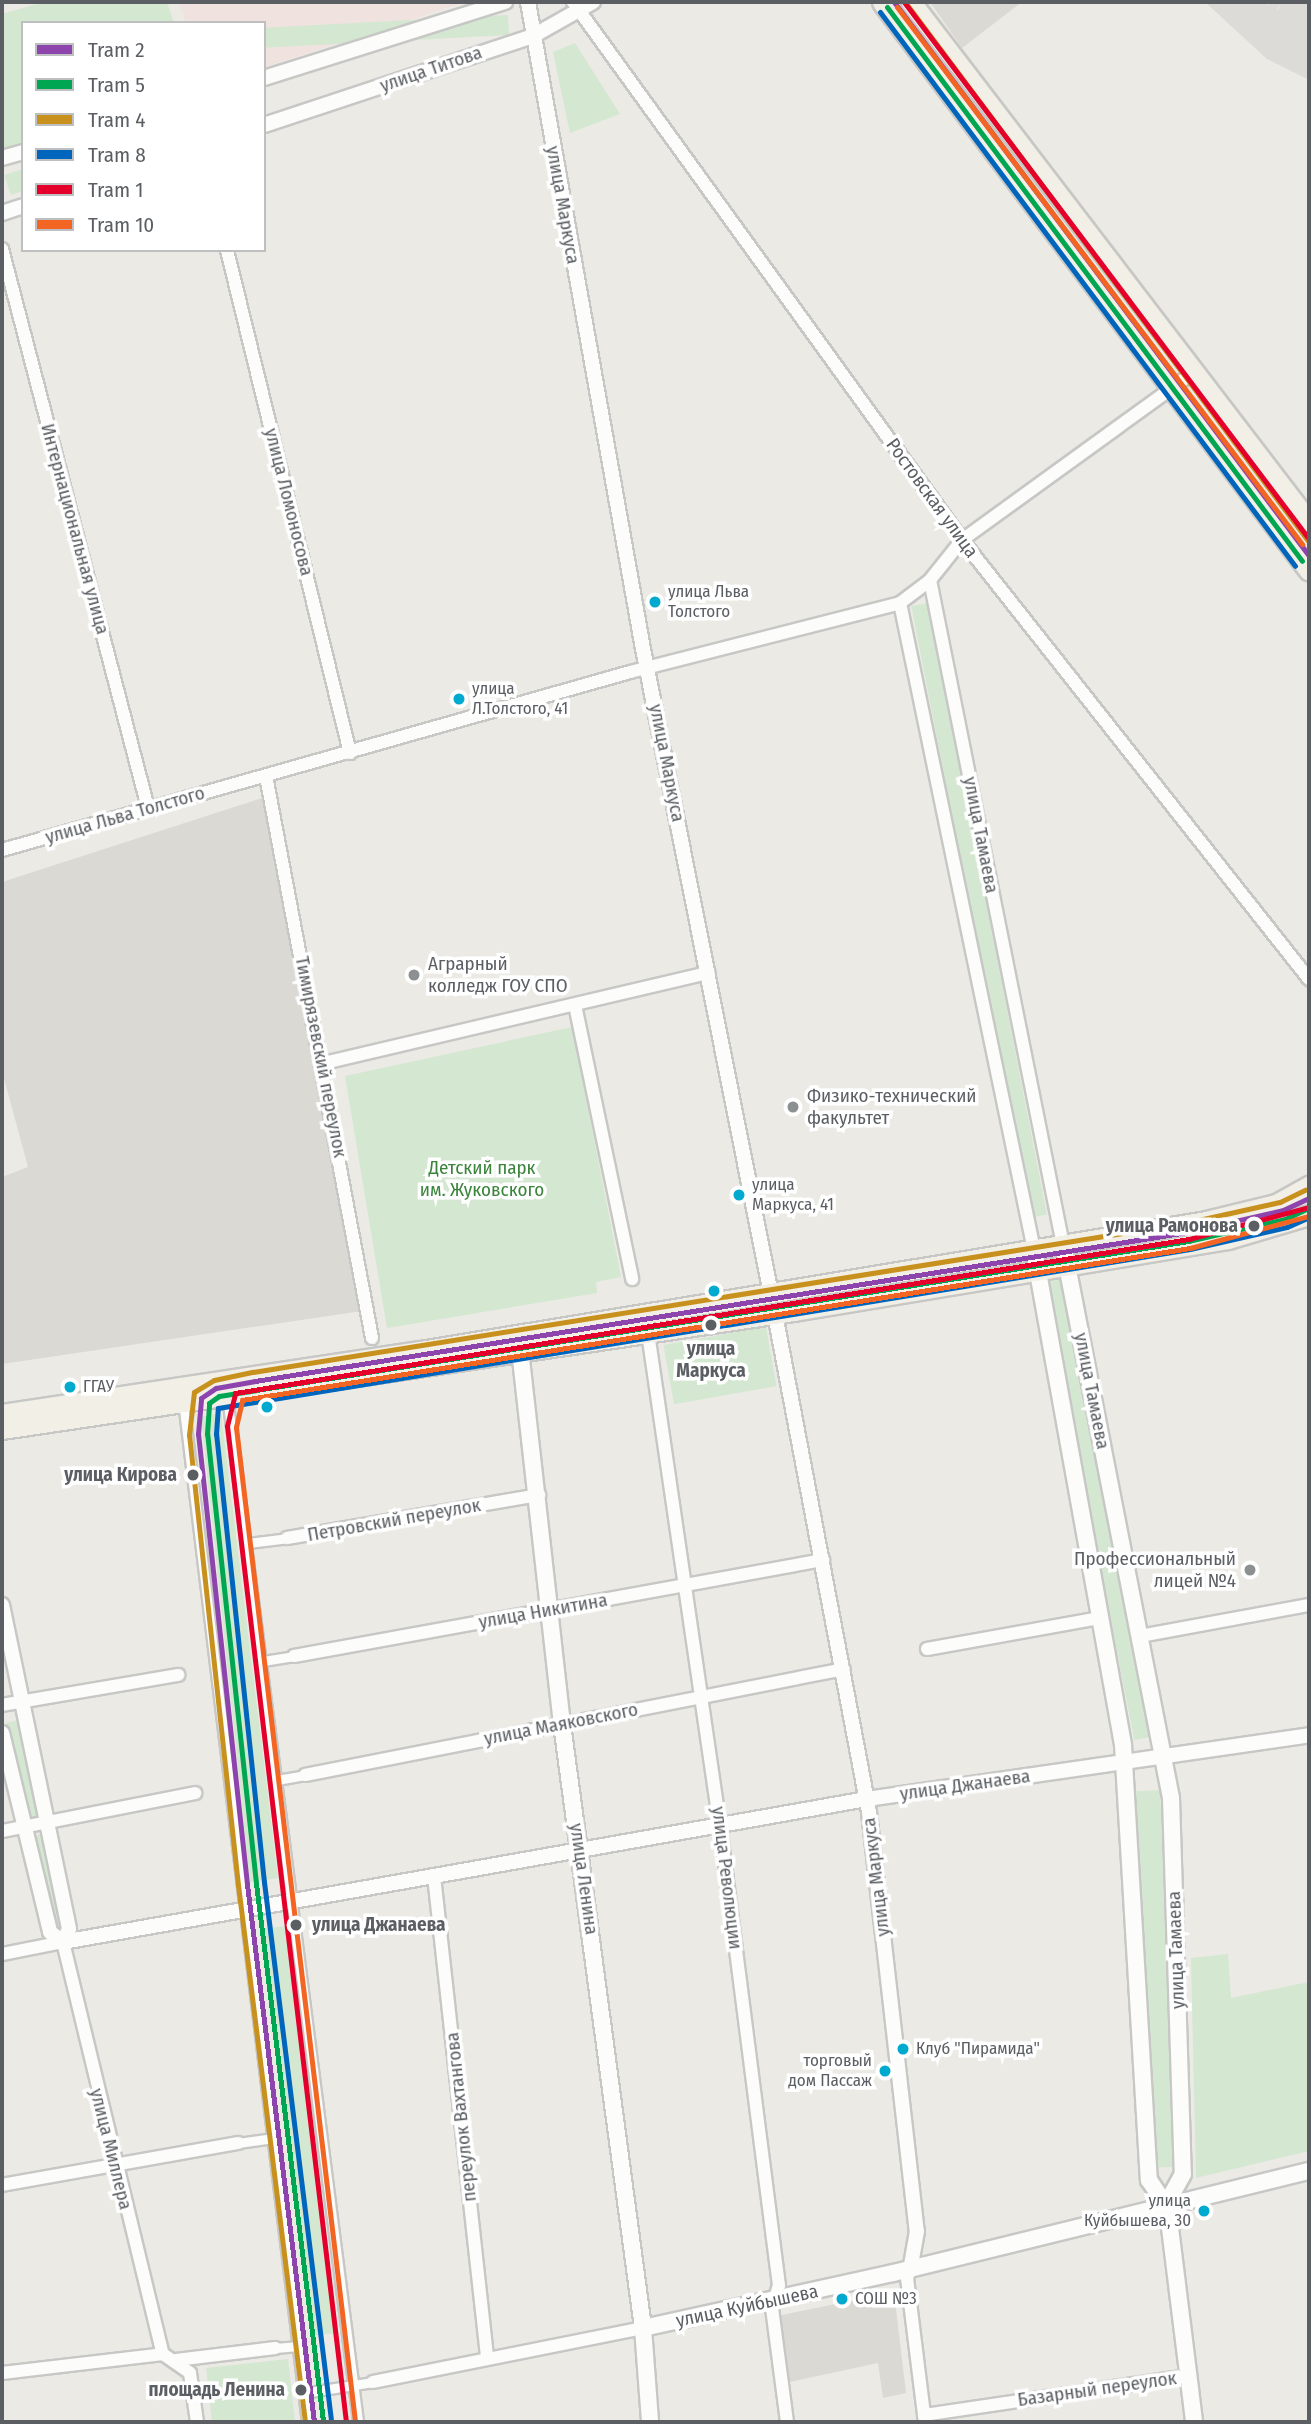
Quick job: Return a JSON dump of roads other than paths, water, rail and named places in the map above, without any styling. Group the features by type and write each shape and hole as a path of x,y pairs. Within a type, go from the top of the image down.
{"main road":[{"path":"882,2 1170,390 1309,571"},
{"path":"911,2 1309,522"},
{"path":"2,1429 519,1345 771,1294 1253,1210 1309,1186"},
{"path":"2,1414 519,1345 648,1334 1228,1239 1309,1216"},
{"name":"улица Тамаева","path":"1063,1245 1171,1798 1183,2174 1166,2205"},
{"name":"улица Тамаева","path":"1034,1250 1125,1762 1149,2180 1166,2205 1194,2422"},
{"name":"улица Маркуса","path":"771,1294 775,1314"},
{"name":"улица Ленина","path":"519,1345 539,1495 562,1724 582,1851 643,2328 650,2422"},
{"name":"улица Куйбышева","path":"643,2328 910,2269 1309,2171"}],"street":[{"name":"улица Титова","path":"266,77 505,2"},
{"name":"улица Маркуса","path":"528,2 647,667 771,1294"},
{"name":"улица Титова","path":"266,124 533,36 576,6 593,2"},
{"name":"Ростовская улица","path":"576,6 962,540 1309,979"},
{"path":"2,159 21,153"},
{"path":"2,213 21,207"},
{"name":"Интернациональная улица","path":"2,249 148,808"},
{"name":"улица Ломоносова","path":"227,252 350,753"},
{"name":"улица Льва Толстого","path":"2,850 647,667 900,603 930,580 962,540 1193,373"},
{"name":"улица Тамаева","path":"930,580 1063,1245"},
{"name":"улица Тамаева","path":"900,603 1034,1250"},
{"name":"Тимирязевский переулок","path":"267,776 324,1063 372,1338"},
{"path":"324,1063 709,973"},
{"path":"575,1005 632,1279"},
{"name":"улица Маркуса","path":"775,1314 867,1799 918,2231 910,2269"},
{"name":"улица Революции","path":"648,1334 720,1825 779,2285 772,2308 787,2422"},
{"path":"226,1394 248,1543 358,2422"},
{"path":"183,1401 242,1911 307,2422"},
{"name":"Петровский переулок","path":"248,1543 539,1495"},
{"name":"улица Никитина","path":"263,1661 823,1560"},
{"name":"улица Миллера","path":"2,1605 69,1929 63,1942 114,2163 163,2354"},
{"path":"1140,1636 1309,1605"},
{"path":"927,1649 1100,1618"},
{"name":"улица Маяковского","path":"277,1780 844,1669"},
{"path":"2,1705 178,1675"},
{"name":"улица Миллера","path":"2,1733 50,1933 63,1942"},
{"name":"улица Джанаева","path":"2,1954 867,1799 1309,1735"},
{"path":"2,1831 195,1793"},
{"name":"переулок Вахтангова","path":"434,1876 487,2358"},
{"path":"2,2185 114,2163 272,2138"},
{"path":"910,2269 907,2278 925,2419"},
{"name":"улица Куйбышева","path":"303,2393 373,2382 643,2328"},
{"path":"176,2360 296,2346"},
{"path":"2,2374 163,2354 176,2360 190,2373 197,2422"},
{"name":"Базарный переулок","path":"925,2419 1187,2376"}],"railway":[{"path":"1268,2 1286,11"}],"tram line":[{"name":"2","path":"894,2 1309,556"},
{"name":"1","path":"904,2 1309,539"},
{"name":"4","path":"905,2 1309,542"},
{"name":"5","path":"887,7 1302,561"},
{"name":"10","path":"897,7 1302,544"},
{"name":"8","path":"880,12 1295,566"},
{"name":"4","path":"305,2422 238,1885 189,1435 194,1392 214,1380 253,1372 1185,1223 1280,1202 1305,1190"},
{"name":"2","path":"314,2422 247,1884 198,1434 201,1398 216,1388 255,1381 1187,1232 1283,1210 1309,1198"},
{"name":"1","path":"346,2422 227,1426 235,1393 1189,1239 1309,1207"},
{"name":"5","path":"323,2421 256,1883 207,1434 209,1403 219,1396 1188,1241 1285,1219 1309,1208"},
{"name":"10","path":"355,2421 236,1427 242,1400 1190,1248 1309,1216"},
{"name":"8","path":"331,2420 264,1882 216,1434 218,1408 1190,1249 1287,1227 1309,1217"}],"place":[{"name":"улица Льва Толстого","path":"655,602"},
{"name":"улица Л.Толстого, 41","path":"459,699"},
{"name":"Аграрный колледж ГОУ СПО","path":"414,975"},
{"name":"Физико-технический факультет","path":"793,1107"},
{"name":"улица Маркуса, 41","path":"739,1195"},
{"name":"улица Рамонова","path":"1254,1226"},
{"name":"улица Маркуса","path":"711,1325"},
{"name":"ГГАУ","path":"70,1387"},
{"name":"улица Кирова","path":"193,1475"},
{"name":"Профессиональный лицей №4","path":"1250,1570"},
{"name":"улица Джанаева","path":"296,1925"},
{"name":"Клуб \"Пирамида\"","path":"903,2049"},
{"name":"торговый дом Пассаж","path":"885,2071"},
{"name":"улица Куйбышева, 30","path":"1204,2211"},
{"name":"СОШ №3","path":"842,2299"},
{"name":"площадь Ленина","path":"301,2390"}],"park label":[{"name":"Детский парк им. Жуковского","path":"482,1179"}]}
